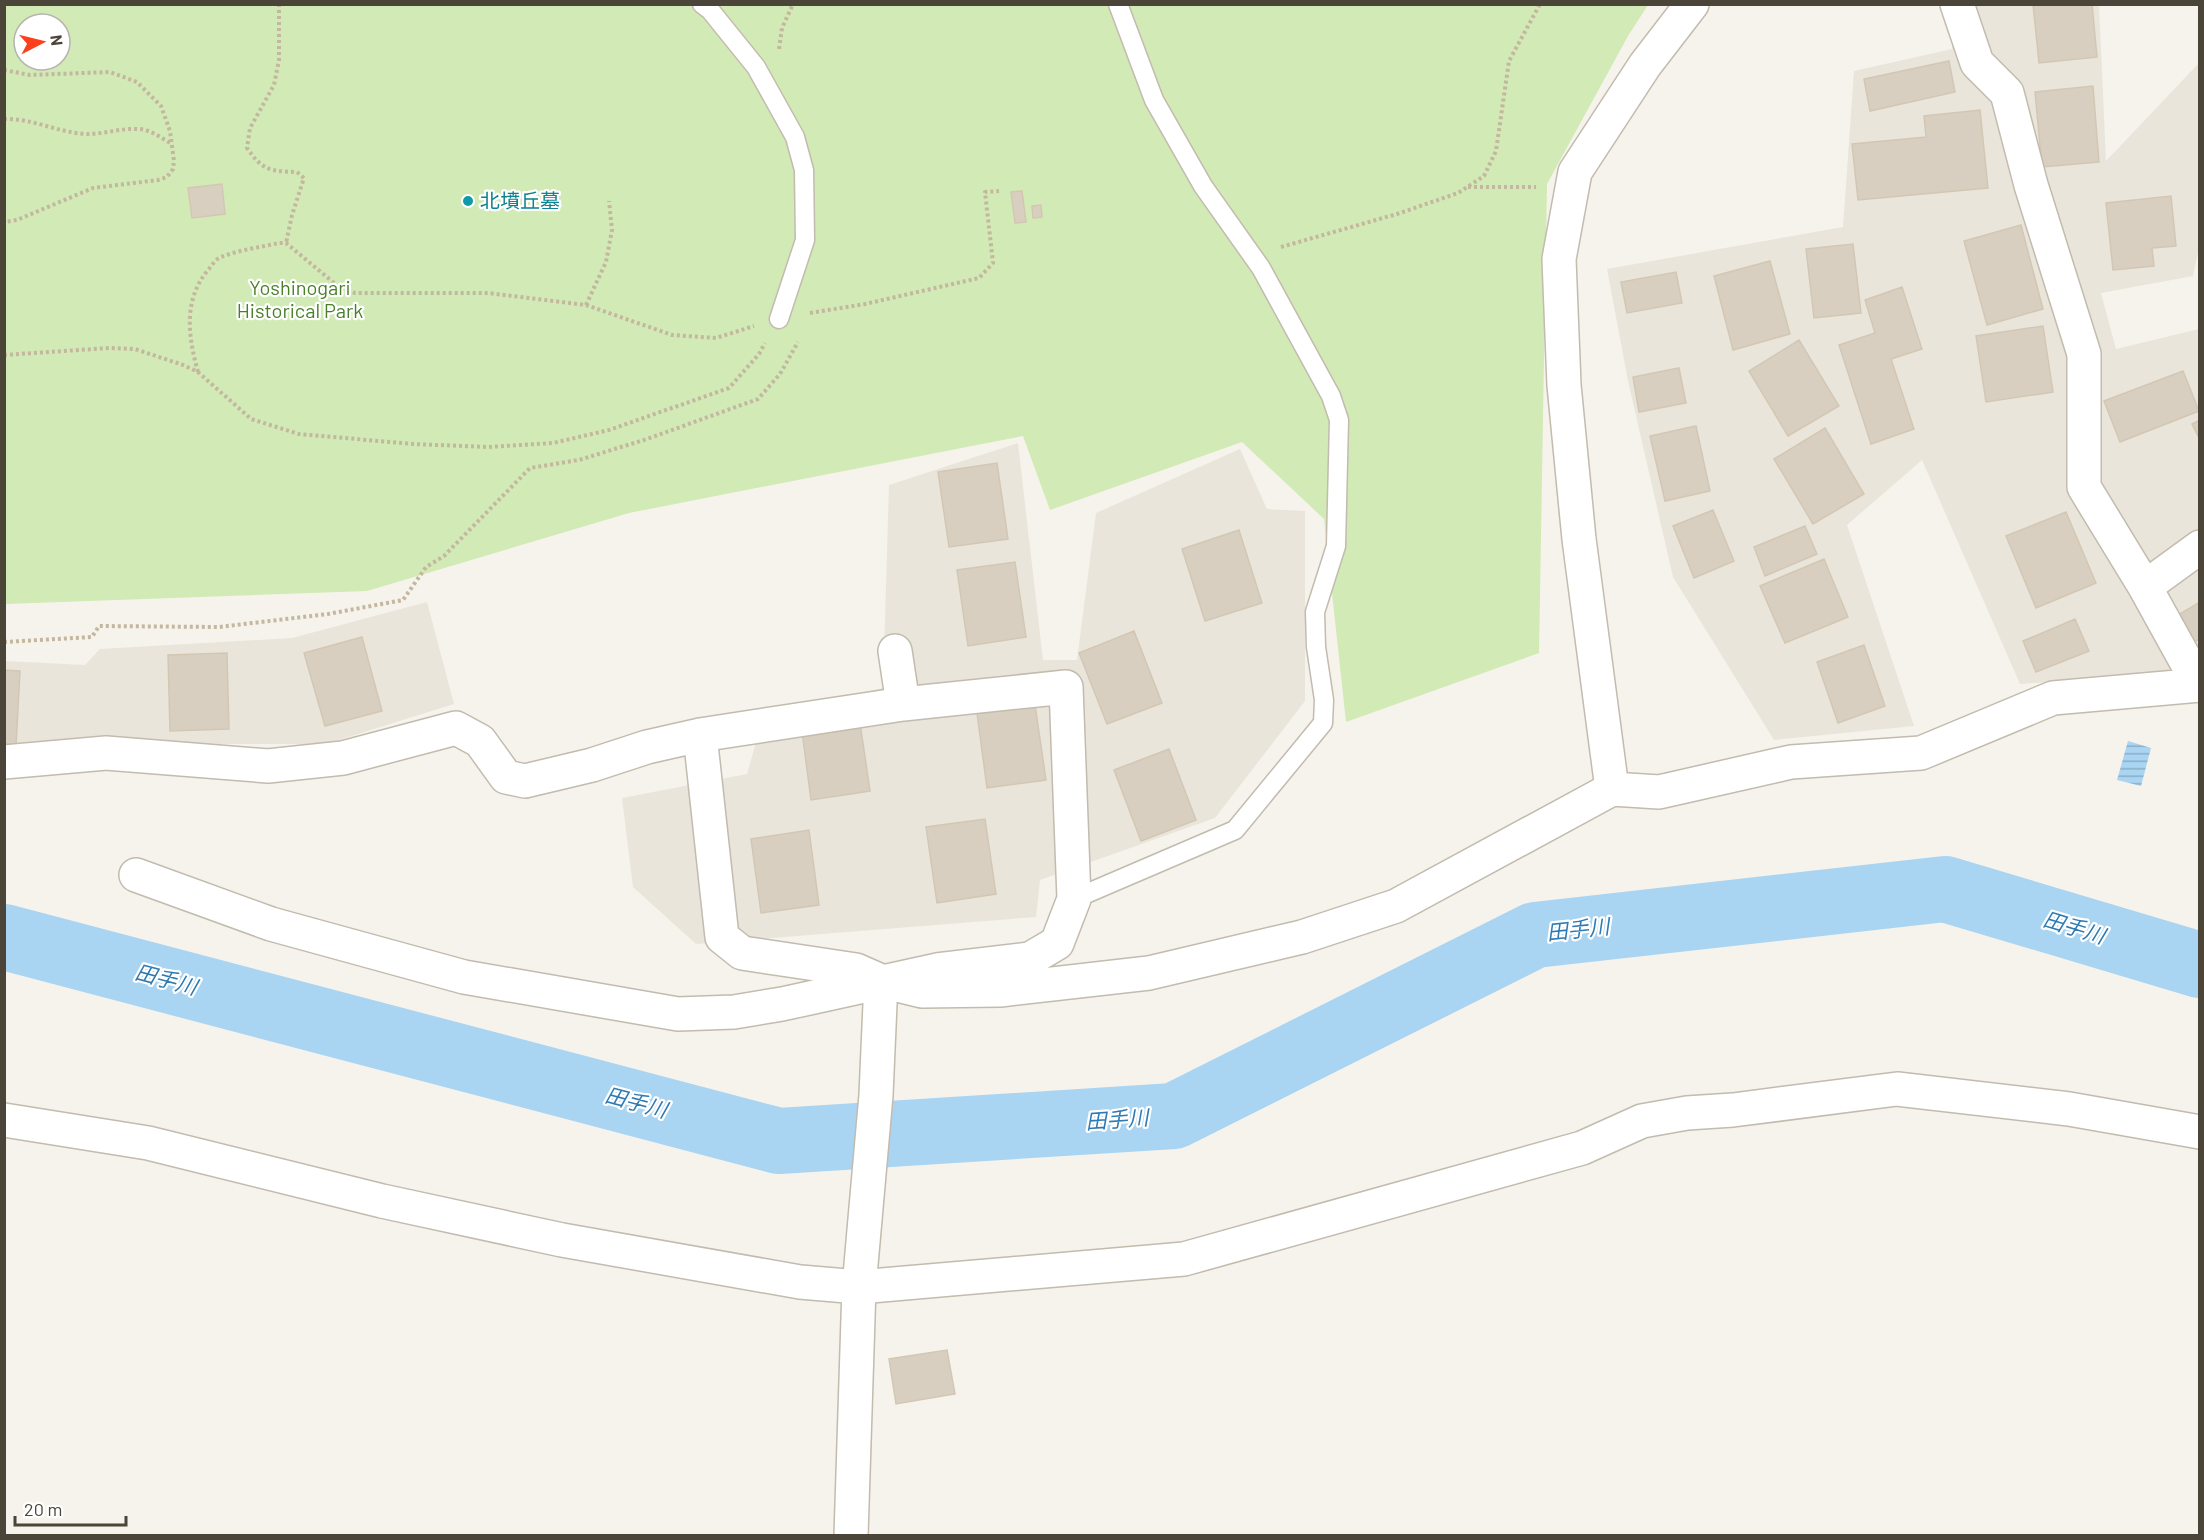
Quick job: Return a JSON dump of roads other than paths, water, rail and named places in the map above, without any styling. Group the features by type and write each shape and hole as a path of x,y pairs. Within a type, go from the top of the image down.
{"street":[{"path":"1612,789 1579,539 1564,385 1559,259 1575,172 1645,65 1692,4"},
{"path":"1957,4 1977,63 2007,93 2031,184 2084,354 2084,487 2145,587 2199,683"},
{"path":"2145,587 2199,547"},
{"path":"895,651 903,704"},
{"path":"700,735 722,937 742,953 856,970 881,981 922,991 1000,990 1149,973 1302,937 1396,906 1612,789 1659,792 1791,762 1921,753 2053,698 2199,683"},
{"path":"4,762 106,753 268,766 343,758 456,728 480,741 506,777 525,781 592,765 647,747 700,735 903,704 1066,687 1074,899 1057,943 1030,959 937,970 734,1012 678,1014 464,977 271,924 136,875"},
{"path":"851,1536 859,1287 876,1095 881,981"},
{"path":"4,1119 148,1143 382,1201 562,1240 800,1282 859,1287 1184,1260 1582,1148 1642,1121 1687,1113 1733,1110 1815,1098 1897,1089 2069,1109 2199,1132"}],"lane":[{"path":"702,4 710,10 756,67 795,137 804,170 805,240 779,318"},
{"path":"1074,899 1235,830 1323,723 1324,700 1316,647 1315,612 1336,546 1339,420 1331,396 1266,278 1203,186 1154,100 1118,4"}],"water":[{"path":"2128,741 2151,748 2141,786 2117,780"}],"waterway":[{"name":"田手川","path":"4,937 779,1141 1174,1116 1535,935 1945,889 2200,965"}],"place":[{"name":"北墳丘墓","path":"468,201"}],"park label":[{"name":"Yoshinogari Historical Park","path":"300,300"}]}
